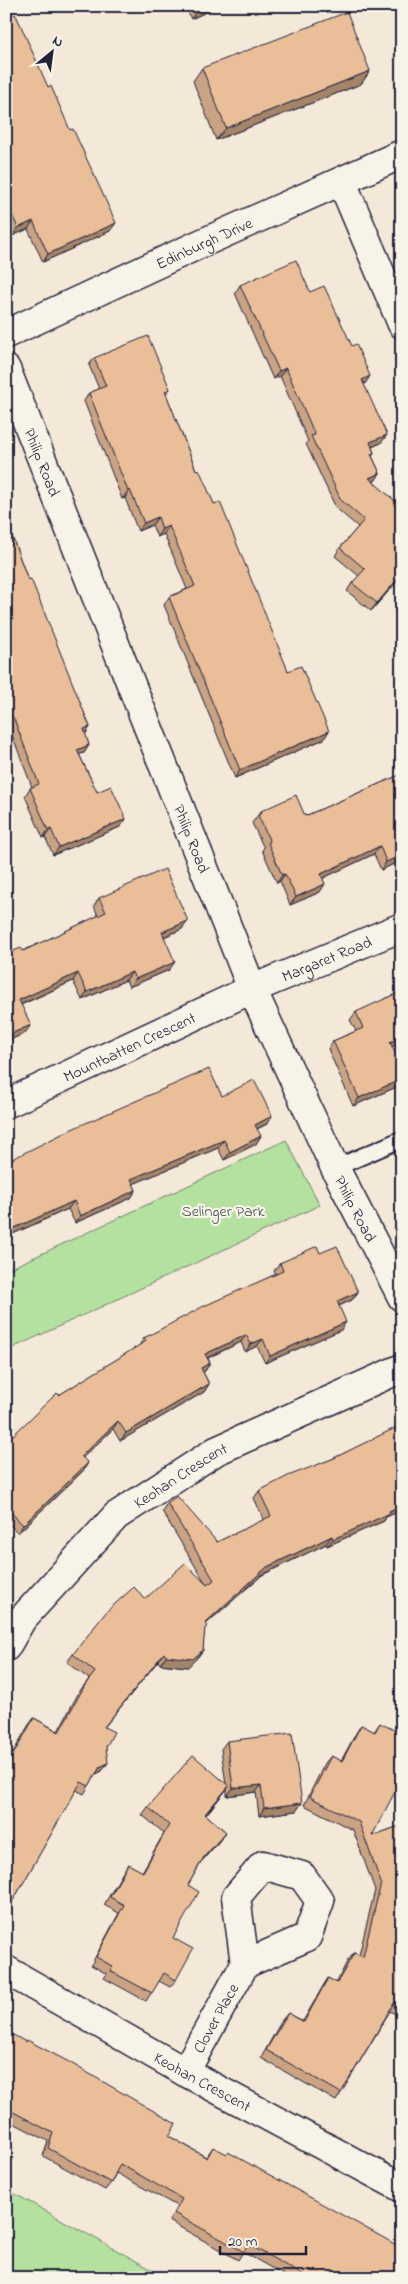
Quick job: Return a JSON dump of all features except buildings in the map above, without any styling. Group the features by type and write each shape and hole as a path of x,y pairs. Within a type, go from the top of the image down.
{"street":[{"name":"Edinburgh Drive","path":"6,334 200,244 402,154"},
{"path":"342,182 402,324"},
{"name":"Philip Road","path":"6,369 252,989 335,1168 402,1297"},
{"name":"Margaret Road","path":"252,989 402,928"},
{"name":"Mountbatten Crescent","path":"6,1104 252,989"},
{"name":"Keohan Crescent","path":"6,1647 22,1618 116,1516 216,1451 402,1368"},
{"name":"Clover Place","path":"185,2072 245,1964"},
{"name":"Keohan Crescent","path":"6,1970 185,2072 402,2188"}],"lane":[{"path":"335,1168 402,1139"}],"green space":[{"name":"Selinger Park","path":"286,1140 320,1205 6,1351 6,1259 11,1268"},
{"path":"6,2189 167,2278 6,2278"}]}
